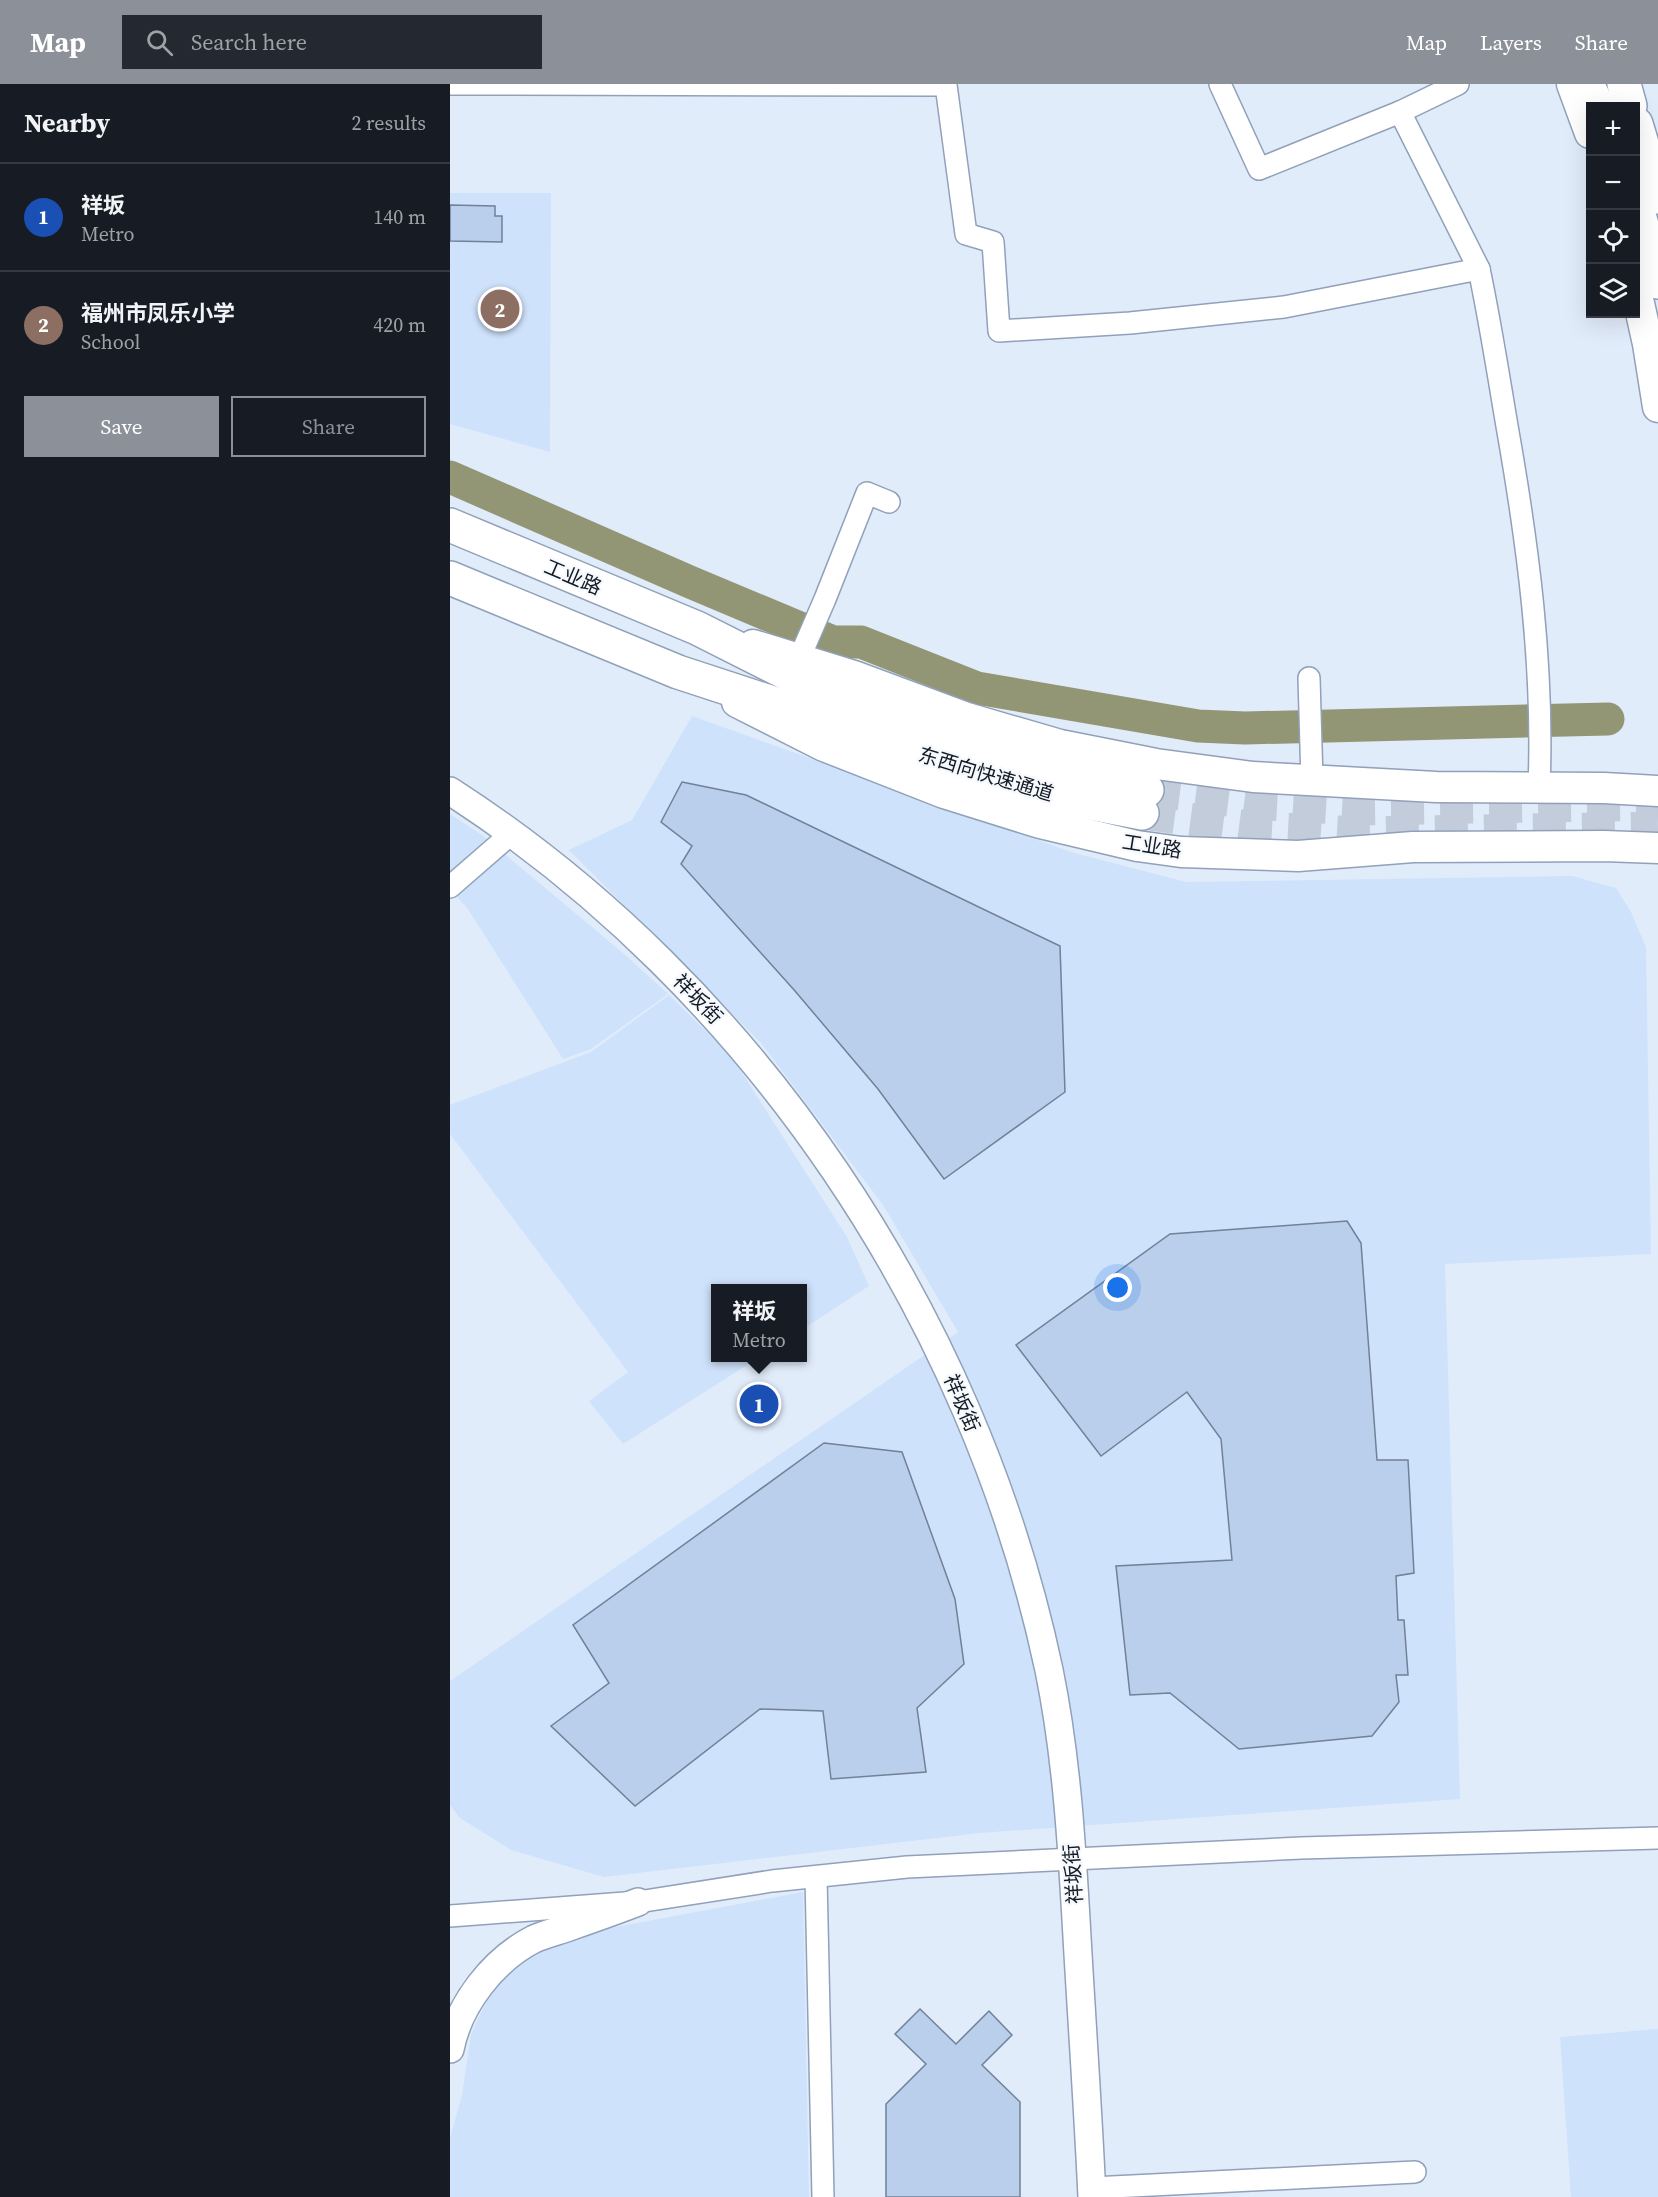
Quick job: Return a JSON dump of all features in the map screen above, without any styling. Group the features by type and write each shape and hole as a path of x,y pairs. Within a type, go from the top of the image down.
{"highway":[{"path":"1587,84 1596,102"},
{"path":"1624,84 1629,102"},
{"path":"1640,132 1652,152 1658,197"},
{"path":"1637,210 1658,282"},
{"name":"工业路","path":"450,525 697,628 839,712"},
{"name":"工业路","path":"450,578 678,672 839,712"},
{"name":"东西向快速通道","path":"839,712 952,766 1049,795 1144,802"}],"main road":[{"path":"1572,84 1586,122"},
{"path":"1624,84 1652,152"},
{"path":"1640,311 1658,407"},
{"name":"工业路","path":"697,628 804,650 854,676 967,718 1060,745 1178,767 1253,777 1436,787 1604,788 1658,791"},
{"name":"工业路","path":"678,672 824,746 944,792 1040,823 1137,846 1181,852 1298,856 1413,847 1658,848"}],"street":[{"path":"450,84 946,85 966,234 993,242 999,331 1130,323 1284,307 1479,269"},
{"path":"1220,84 1259,169 1400,112 1458,84"},
{"path":"1400,112 1479,269 1520,503 1535,624 1541,745 1539,787"},
{"path":"804,650 867,493 889,502"},
{"path":"1309,678 1312,780"},
{"name":"祥坂街","path":"450,791 512,833 624,927 684,983 726,1028 819,1148 915,1301 943,1358 983,1453 1011,1533 1032,1603 1055,1706 1073,1861 1092,2192"},
{"path":"450,887 512,833"},
{"path":"450,1916 638,1902 772,1881 907,1867 1073,1861 1301,1848 1658,1838"},
{"path":"816,1876 823,2197"},
{"path":"450,2049 457,2026 472,1997 485,1979 517,1950 535,1939 638,1902"},
{"path":"1092,2192 1415,2172"}],"shaded area":[{"path":"450,193 551,193 550,452 450,424"},
{"path":"692,716 1071,852 1186,882 1572,876 1616,888 1631,912 1646,947 1651,1254 1445,1264 1460,1799 980,1833 604,1877 511,1850 460,1818 450,1805 450,1681 958,1332 883,1205 761,1043 569,850 632,820"},
{"path":"450,814 482,835 623,953 668,994 591,1049 563,1059 468,909 450,889"},
{"path":"669,995 730,1054 847,1237 869,1286 807,1326 807,1284 711,1284 711,1362 752,1362 623,1444 589,1401 628,1372 450,1134 450,1105 591,1052"},
{"path":"803,1892 809,2197 450,2197 450,2138 462,2095 471,2034 487,2000 519,1959 589,1932"},
{"path":"1658,2029 1658,2197 1571,2197 1560,2037"}],"building":[{"path":"450,205 495,206 495,216 502,216 502,242 450,241"},
{"path":"682,782 746,795 1060,946 1065,1092 944,1179 878,1089 795,991 681,864 692,846 661,822"},
{"path":"1347,1221 1361,1243 1377,1460 1408,1460 1414,1573 1396,1576 1398,1620 1404,1620 1408,1675 1396,1675 1399,1702 1372,1736 1239,1749 1170,1693 1130,1695 1116,1566 1232,1560 1221,1439 1187,1392 1101,1456 1016,1345 1170,1234"},
{"path":"824,1443 902,1452 955,1599 964,1664 917,1708 926,1772 831,1779 823,1711 760,1709 635,1806 551,1726 609,1683 573,1625"},
{"path":"920,2009 956,2044 989,2011 1012,2035 982,2065 1020,2102 1020,2197 886,2197 886,2104 926,2064 895,2034"}],"waterway":[{"path":"450,477 833,642 861,642 977,688 1198,726 1245,728 1608,719"}],"tunnel":[{"path":"1147,790 1251,803 1357,809 1658,804"},
{"path":"1142,813 1249,827 1357,833 1658,828"}],"place":[{"name":"福州市凤乐小学","path":"500,309"},
{"name":"祥坂","path":"759,1404"}]}
